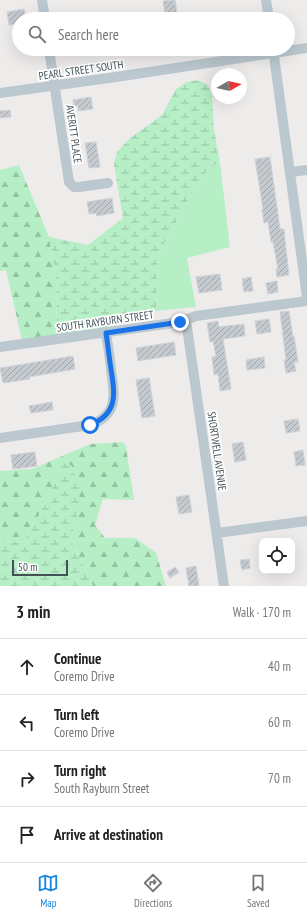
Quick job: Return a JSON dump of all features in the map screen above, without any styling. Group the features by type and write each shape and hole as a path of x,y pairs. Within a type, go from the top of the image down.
{"street":[{"path":"42,0 44,12"},
{"path":"266,0 268,12"},
{"name":"PEARL STREET SOUTH","path":"295,49 307,48"},
{"name":"AVERITT PLACE","path":"50,56 69,182 74,187 79,188 108,183"},
{"name":"PEARL STREET SOUTH","path":"0,93 241,56"},
{"path":"274,56 307,295"},
{"path":"290,172 307,170"},
{"name":"SOUTH RAYBURN STREET","path":"0,348 180,322 204,315 307,301"},
{"name":"SHORTWELL AVENUE","path":"186,320 224,586"},
{"path":"0,438 90,425 102,420 110,410 115,395 106,333"},
{"path":"217,533 307,521"}],"green space":[{"path":"198,80 208,85 211,93 214,130 220,163 209,167 188,200 158,255 156,311 114,326 57,335 56,276 49,237 88,245 123,218 114,165 117,152 129,139 162,115 176,89 187,82"},
{"path":"220,163 230,247 187,258 196,307 156,311 158,255 188,200 209,167"},
{"path":"19,165 49,237 56,276 57,335 22,340 6,270 0,271 0,170"},
{"path":"123,442 126,447 134,500 103,499 95,525 105,538 135,538 156,553 166,586 93,586 71,540 78,512 62,463 49,497 24,541 0,543 0,471 32,469 90,444"},
{"path":"62,463 71,465 80,488 78,512 71,540 93,586 0,586 0,543 24,541 49,497"}],"building":[{"path":"175,0 177,12 165,12 163,1"},
{"path":"24,9 25,12 12,12 12,24 9,25 7,12"},
{"path":"91,97 93,109 78,111 78,106 74,107 73,100"},
{"path":"10,110 11,117 0,118 0,111"},
{"path":"96,142 100,167 89,168 85,143"},
{"path":"270,157 280,229 284,229 289,275 277,277 276,269 278,269 273,242 271,242 268,222 264,223 255,159"},
{"path":"112,198 114,213 97,216 96,213 89,214 87,202"},
{"path":"220,274 222,290 199,293 196,277"},
{"path":"251,277 253,291 244,292 242,279"},
{"path":"277,281 278,292 268,294 266,283"},
{"path":"289,311 298,362 294,362 296,371 286,373 284,360 286,360 280,312"},
{"path":"269,319 271,332 257,334 255,321"},
{"path":"218,321 219,327 244,324 245,336 223,339 231,389 220,391 218,374 214,375 212,357 216,356 213,341 210,342 207,323"},
{"path":"174,342 176,355 138,361 136,348"},
{"path":"73,356 75,369 29,377 30,379 3,383 0,368"},
{"path":"264,357 265,368 247,370 246,360"},
{"path":"149,378 155,416 142,418 136,380"},
{"path":"52,402 53,410 31,413 29,406"},
{"path":"298,419 300,431 286,433 284,421"},
{"path":"243,442 246,460 235,462 232,444"},
{"path":"303,450 305,465 296,466 294,452"},
{"path":"35,452 37,466 13,469 11,455"},
{"path":"189,495 192,512 179,514 176,497"},
{"path":"249,559 250,568 242,570 240,560"},
{"path":"196,566 199,586 189,586 186,568"},
{"path":"175,567 179,572 170,578 167,572"}],"route":[{"path":"90,425 97,423 106,416 110,410 115,395 106,333 180,322"}]}
